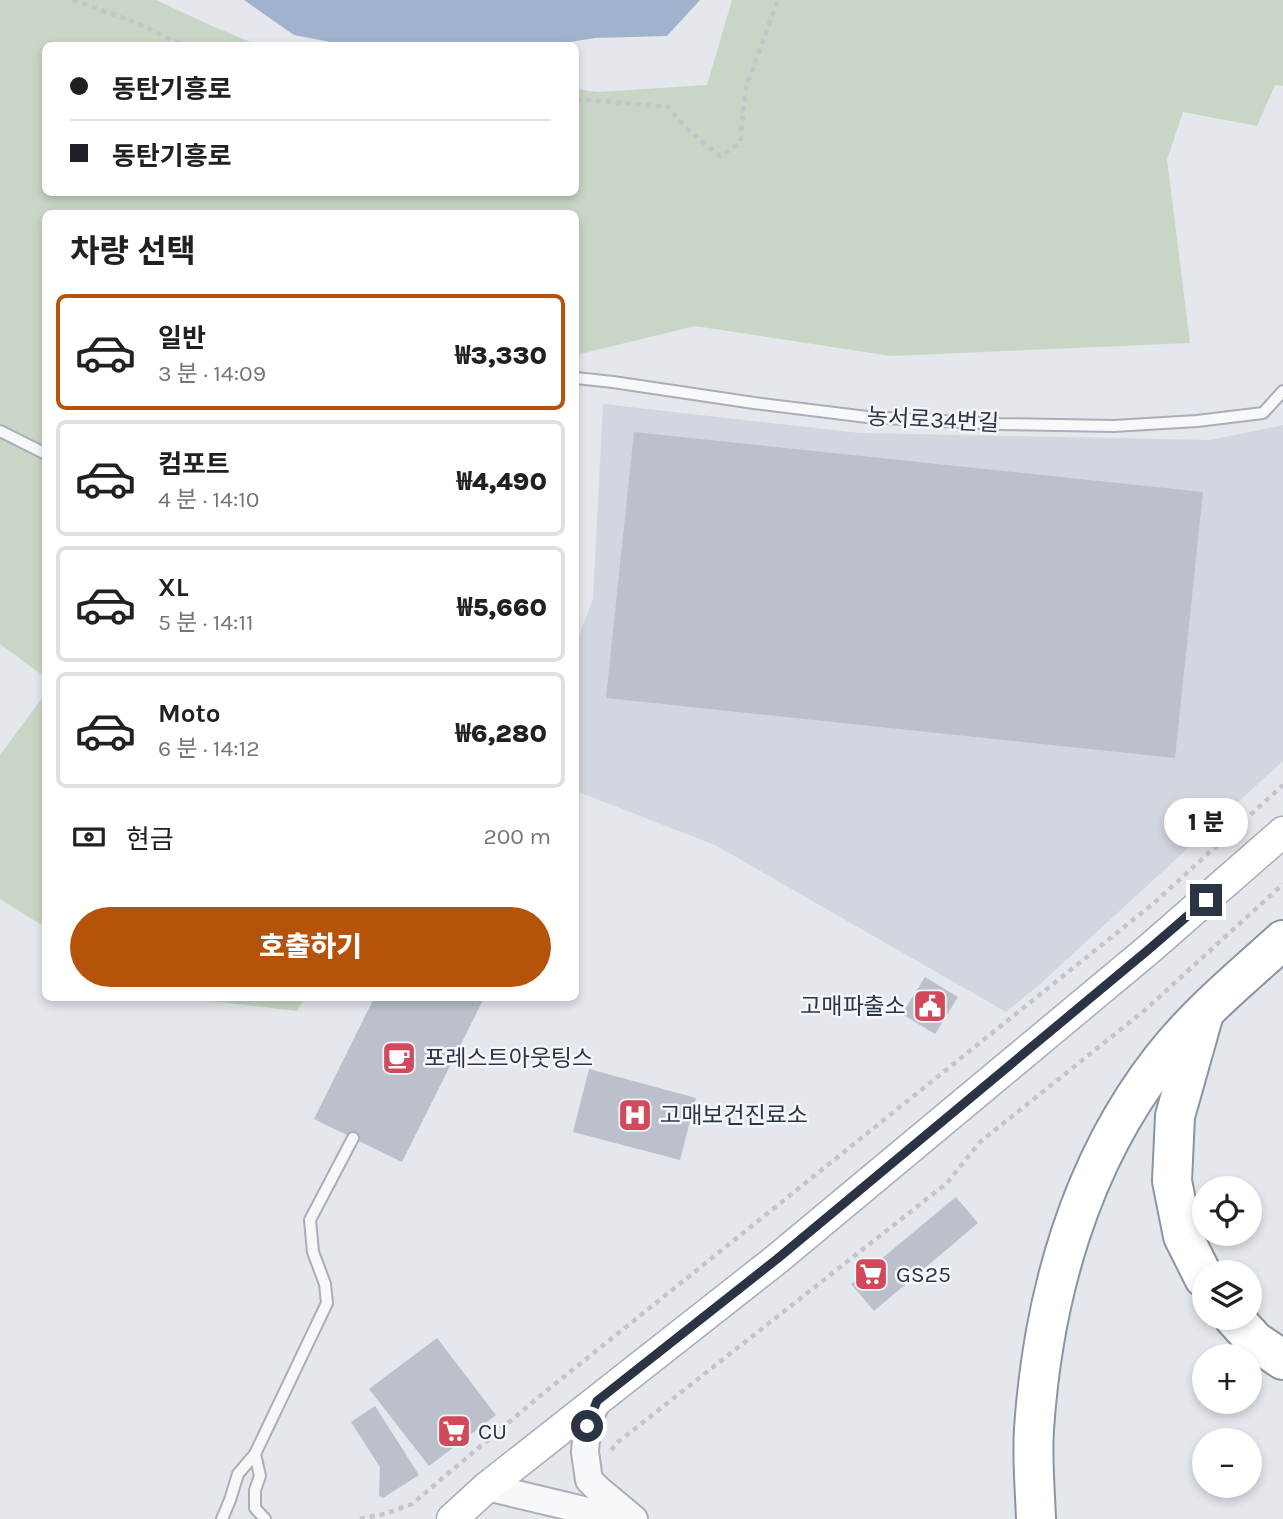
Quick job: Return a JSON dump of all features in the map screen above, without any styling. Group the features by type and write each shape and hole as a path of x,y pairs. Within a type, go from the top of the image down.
{"highway":[{"path":"1036,1519 1034,1431 1042,1355 1054,1287 1072,1227 1094,1172 1112,1133 1162,1059 1206,1009 1283,940"},
{"path":"1195,1260 1183,1236 1172,1181 1175,1116 1206,1009"},
{"path":"1244,1330 1255,1342 1283,1360"}],"main road":[{"path":"452,1519 487,1487 787,1250 1148,950 1283,832"}],"street":[{"path":"597,1401 587,1426 585,1452 589,1480 634,1519"},
{"path":"487,1487 621,1519"}],"lane":[{"name":"농서로34번길","path":"579,378 867,417 1088,426 1197,421 1263,413 1283,391"},
{"path":"0,431 42,452"},
{"path":"222,1519 238,1474 255,1454 327,1303 326,1284 313,1252 310,1220 353,1138"},
{"path":"255,1454 260,1476 255,1490 255,1508 265,1519"}],"path":[{"path":"73,0 134,22 177,42"},
{"path":"579,99 668,107 689,131 720,156 740,143 746,87 778,0"},
{"path":"360,1519 385,1514 412,1504 540,1396 1154,903 1283,785"},
{"path":"607,1456 618,1442 947,1183 980,1142 1145,1010 1283,884"}],"shaded area":[{"path":"603,404 860,433 1210,440 1283,425 1283,761 1039,985 1006,1012 715,845 579,792 579,635 593,599"}],"green space":[{"path":"0,0 156,0 251,42 42,42 42,196 579,196 579,89 598,92 707,85 732,0 1283,0 1283,86 1275,85 1257,126 1183,112 1167,160 1190,343 891,356 695,326 579,354 579,210 42,210 42,675 0,644"},
{"path":"42,698 42,925 0,899 0,755"},
{"path":"211,1001 303,1001 297,1011"}],"water":[{"path":"244,0 700,0 667,36 595,38 570,42 330,42 294,35"}],"building":[{"path":"634,432 1203,492 1175,758 606,698"},
{"name":"고매파출소","path":"925,977 958,997 935,1034 902,1014"},
{"name":"포레스트아웃팅스","path":"373,1001 482,1001 402,1162 314,1119"},
{"name":"고매보건진료소","path":"589,1069 696,1098 680,1160 573,1132"},
{"path":"956,1197 978,1223 874,1311 851,1284"},
{"path":"437,1338 496,1415 429,1466 369,1389"},
{"path":"375,1406 419,1475 383,1498 379,1496 380,1467 351,1422"}],"place":[{"name":"고매파출소","path":"930,1006"},
{"name":"포레스트아웃팅스","path":"399,1058"},
{"name":"고매보건진료소","path":"635,1115"},
{"name":"GS25","path":"871,1274"},
{"name":"CU","path":"454,1431"}],"route":[{"path":"587,1426 597,1401 777,1259 1206,900"}]}
